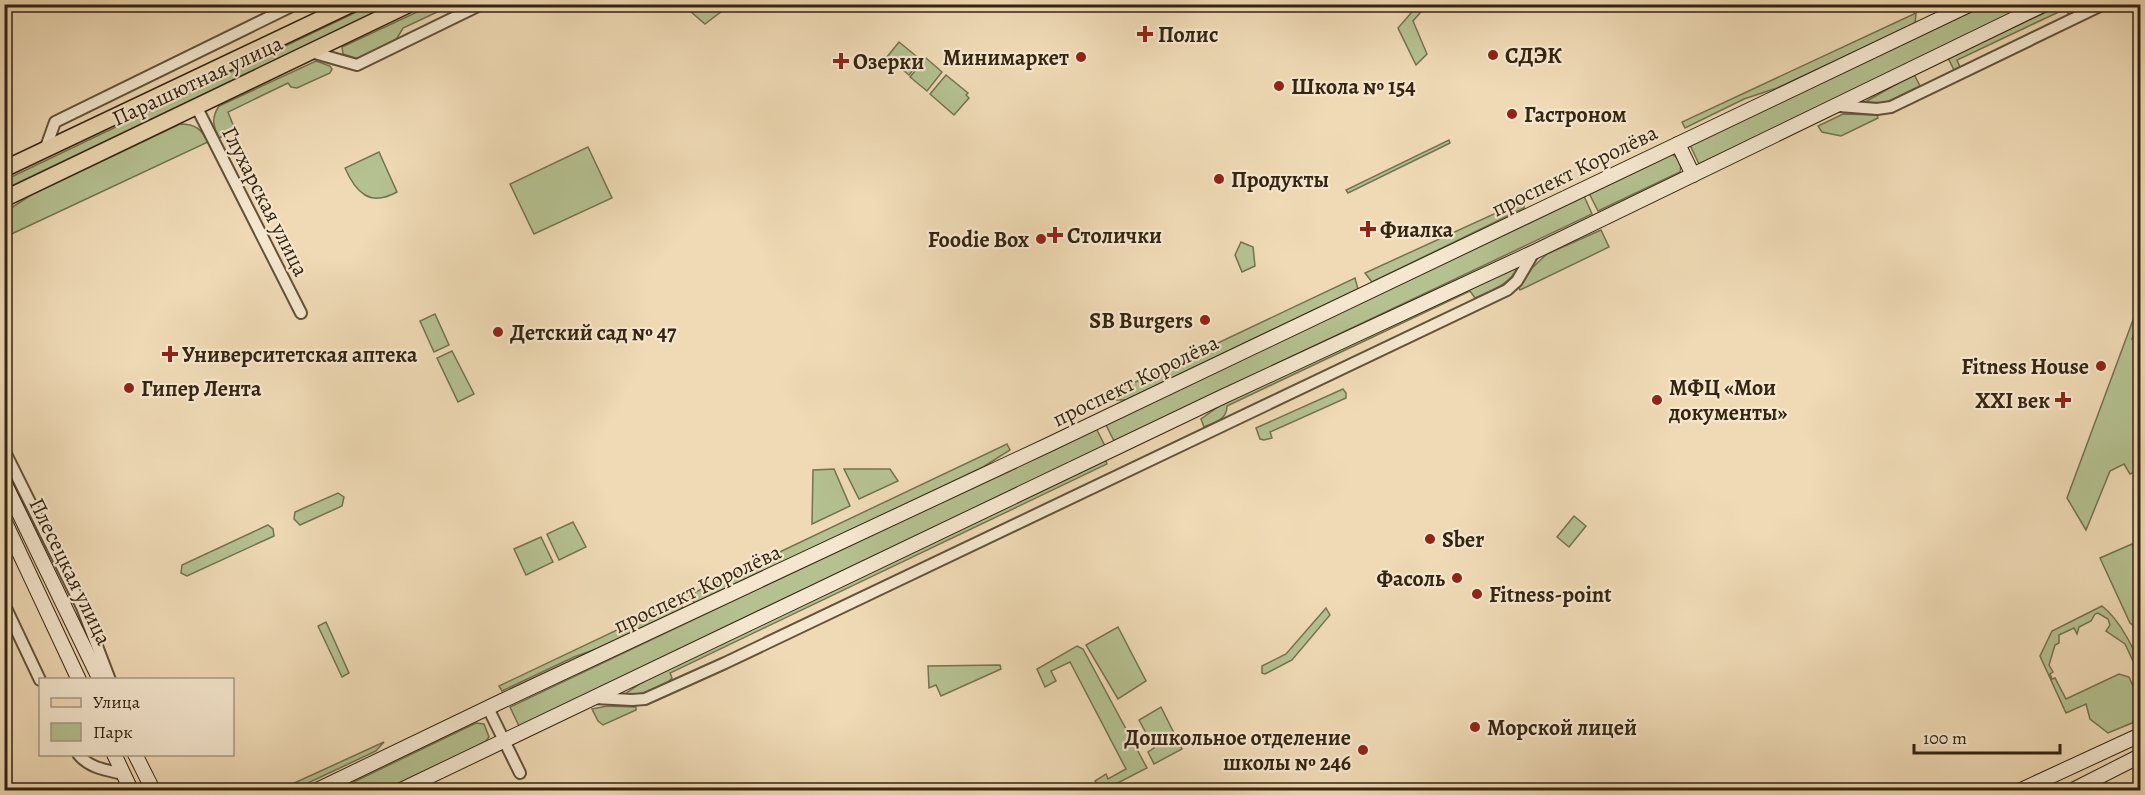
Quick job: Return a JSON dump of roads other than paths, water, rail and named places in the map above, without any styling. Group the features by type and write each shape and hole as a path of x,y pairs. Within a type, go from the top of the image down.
{"main road":[{"name":"Парашютная улица","path":"4,169 352,4"},
{"name":"Парашютная улица","path":"4,199 410,4"}],"street":[{"path":"45,150 55,122 296,4"},
{"path":"311,52 357,65 482,4"},
{"name":"проспект Королёва","path":"317,790 1027,455 1971,4"},
{"path":"401,790 1222,397 1534,252 1839,106 2045,4"},
{"path":"1839,106 1877,109 1891,107 2104,4"},
{"name":"Глухарская улица","path":"196,106 301,313"},
{"path":"1678,144 1693,175"},
{"path":"594,698 645,699 735,658 1507,290 1517,281 1534,252"},
{"path":"4,450 82,607 110,678"},
{"name":"Плесецкая улица","path":"4,482 99,678"},
{"name":"Плесецкая улица","path":"4,520 78,678"},
{"path":"4,604 39,678"},
{"path":"488,708 520,773"},
{"path":"2021,790 2140,735"},
{"path":"80,756 84,762 123,774"},
{"path":"115,756 131,790"},
{"path":"136,756 153,790"},
{"path":"2073,790 2140,756"}],"place":[{"name":"Полис","path":"1145,34"},
{"name":"СДЭК","path":"1493,55"},
{"name":"Минимаркет","path":"1081,57"},
{"name":"Озерки","path":"841,61"},
{"name":"Школа № 154","path":"1279,86"},
{"name":"Гастроном","path":"1512,114"},
{"name":"Продукты","path":"1219,179"},
{"name":"Фиалка","path":"1368,229"},
{"name":"Столички","path":"1055,235"},
{"name":"Foodie Box","path":"1041,239"},
{"name":"SB Burgers","path":"1205,320"},
{"name":"Детский сад № 47","path":"498,332"},
{"name":"Университетская аптека","path":"170,354"},
{"name":"Fitness House","path":"2101,366"},
{"name":"Гипер Лента","path":"129,388"},
{"name":"МФЦ «Мои документы»","path":"1657,400"},
{"name":"XXI век","path":"2063,400"},
{"name":"Sber","path":"1430,539"},
{"name":"Фасоль","path":"1457,578"},
{"name":"Fitness-point","path":"1477,594"},
{"name":"Морской лицей","path":"1475,727"},
{"name":"Дошкольное отделение школы № 246","path":"1363,750"}]}
